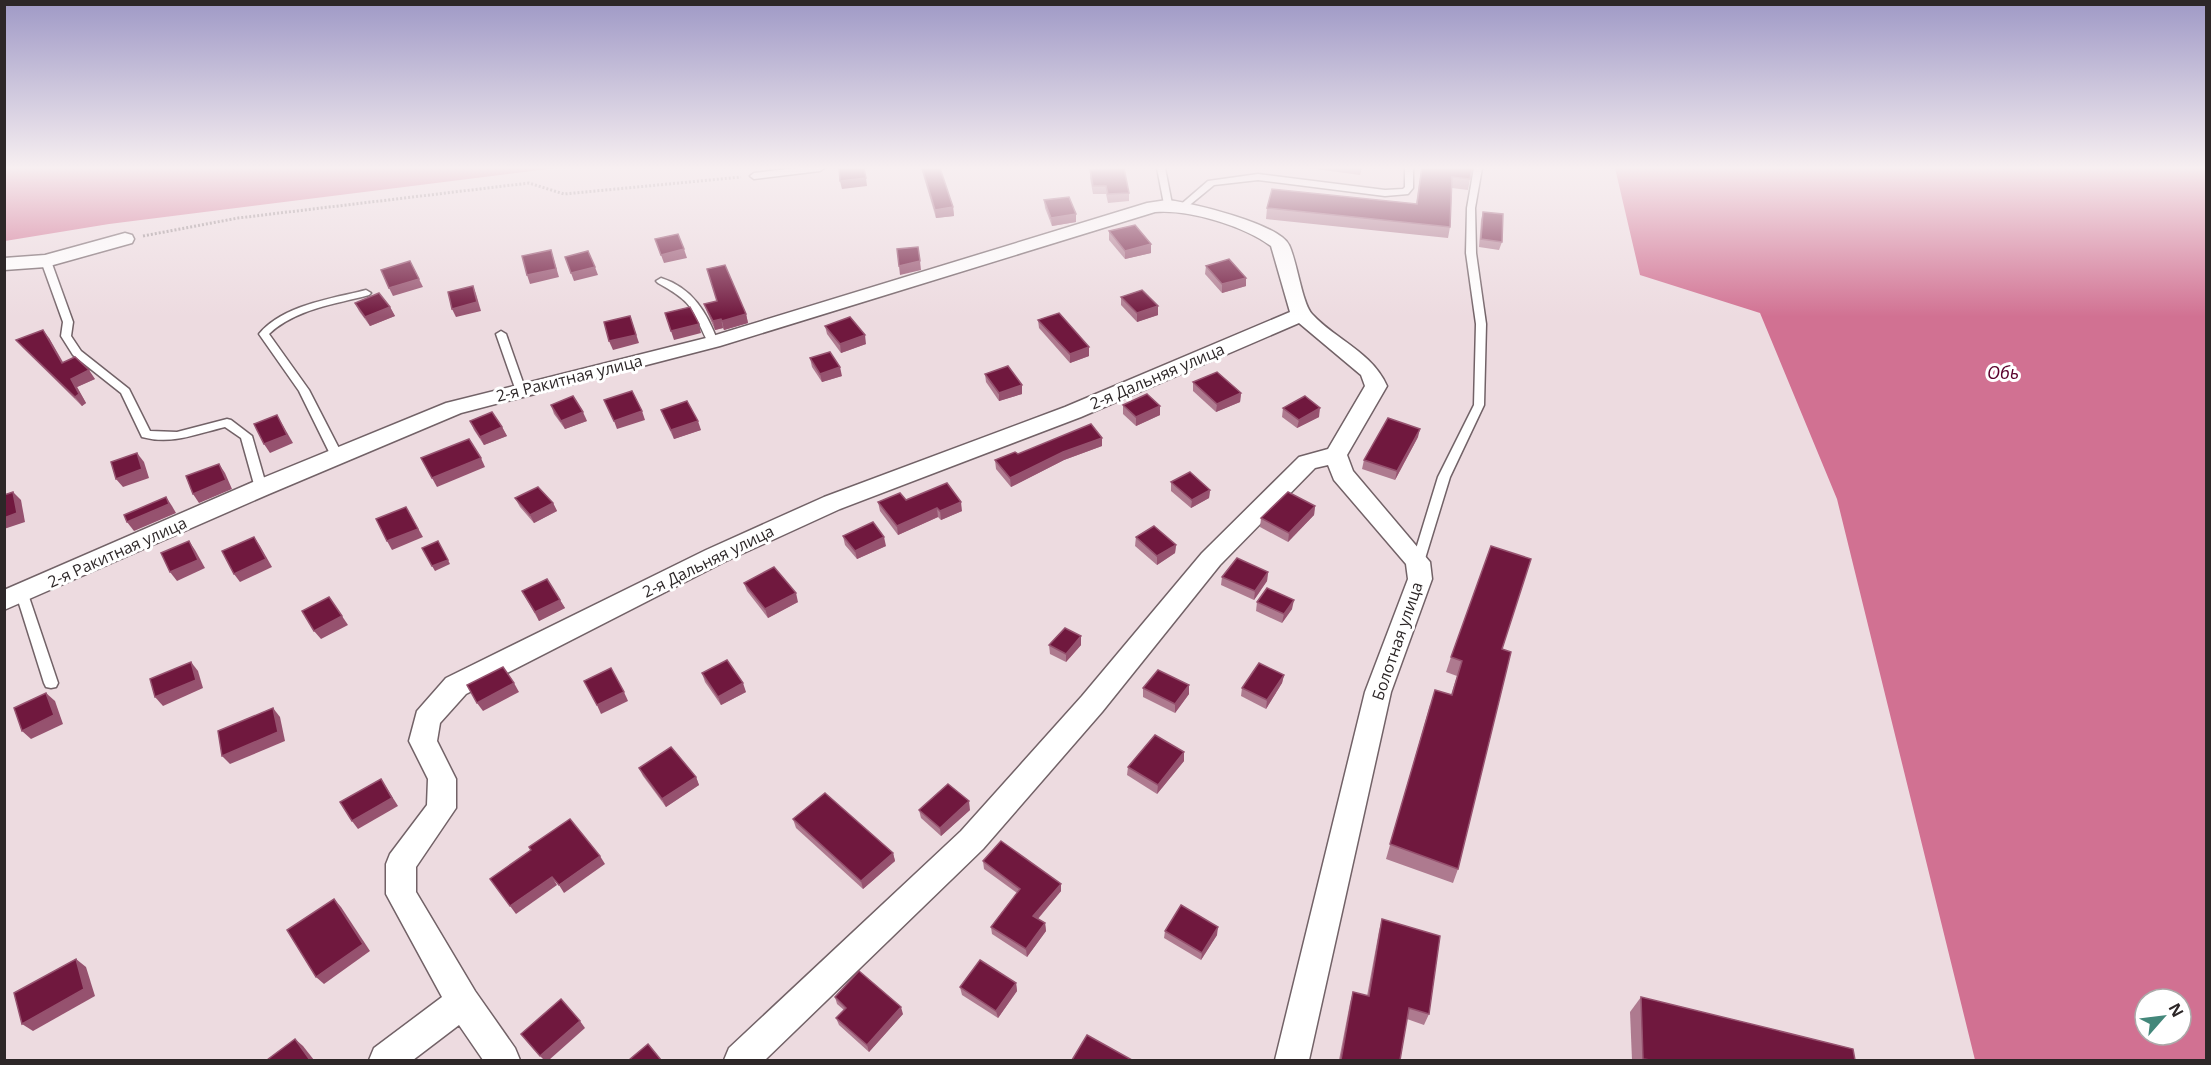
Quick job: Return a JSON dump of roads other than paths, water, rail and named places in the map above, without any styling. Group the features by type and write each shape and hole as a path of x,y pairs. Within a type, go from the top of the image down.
{"street":[{"name":"2-я Ракитная улица","path":"13,598 261,488 454,408 712,342 1129,218"},
{"path":"741,1060 972,840 1092,704 1219,551 1307,462 1336,455 1376,386 1370,372 1301,315 1280,244 1269,236 1207,218"},
{"path":"4,264 46,261 125,239"},
{"name":"2-я Дальняя улица","path":"502,1060 463,1002 401,894 401,864 441,808 442,778 423,741 427,719 456,686 715,556 832,503 1073,412 1301,315"},
{"name":"Болотная улица","path":"1292,1060 1378,692 1420,579 1418,562 1342,474 1336,455"},
{"path":"386,1060 463,1002"}],"lane":[{"path":"1418,562 1444,477 1479,405 1481,324 1471,253 1471,218"},
{"path":"46,261 68,322 66,336 77,353 125,391 147,434 162,439 179,438 227,423 246,436 261,488"},
{"path":"661,282 690,296 704,317 712,342"},
{"path":"338,458 304,390 264,334 270,326 291,316 366,293"},
{"path":"501,334 520,391"},
{"path":"13,598 51,683"}],"water":[{"path":"5,218 159,218 109,224 5,241"},
{"name":"Обь","path":"1627,218 2206,218 2206,1060 1975,1060 1837,499 1760,313 1640,275"}]}
